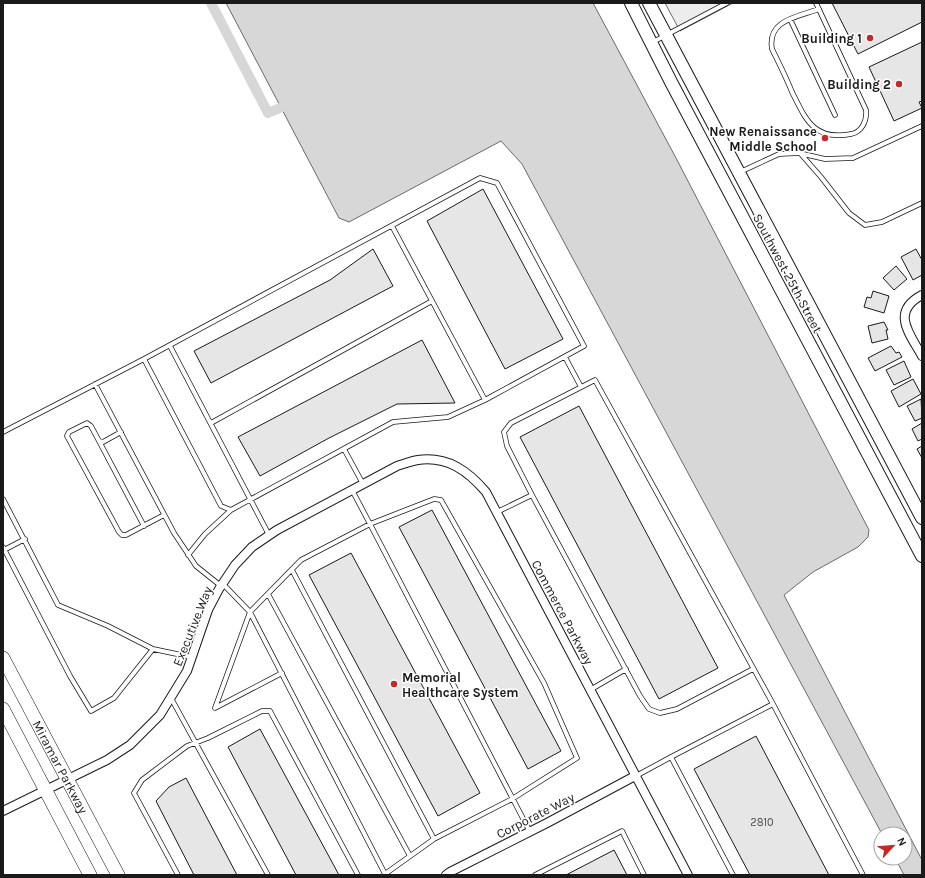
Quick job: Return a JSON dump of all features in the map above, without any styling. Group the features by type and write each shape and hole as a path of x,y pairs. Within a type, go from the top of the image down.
{"main road":[{"name":"Miramar Parkway","path":"3,658 118,875"},
{"name":"Miramar Parkway","path":"3,709 90,875"}],"street":[{"name":"Southwest 25th Street","path":"631,3 922,556"},
{"name":"Southwest 25th Street","path":"649,3 922,518"},
{"path":"922,295 915,299 906,310 904,323 922,356"},
{"name":"Executive Way","path":"3,811 107,760 130,745 160,715 187,671 208,610 235,565 252,547 277,530 397,466 418,460 439,460 460,467"},
{"name":"Commerce Parkway","path":"460,467 486,492 688,875"},
{"name":"Corporate Way","path":"446,875 457,872 635,776"}],"lane":[{"path":"652,43 727,3"},
{"path":"816,3 819,9 866,110 865,122 860,129 854,133 833,136 820,131 808,122 772,49 771,40 773,32 779,25 790,19 819,9"},
{"path":"790,19 835,115"},
{"path":"738,172 779,154 800,153 826,159 853,158 922,126"},
{"path":"800,153 821,177 848,213 866,225 882,222 922,203"},
{"path":"3,432 170,346 480,178 497,183 584,346 485,400 448,417 393,422 232,510 205,534 188,555"},
{"path":"392,226 485,400"},
{"path":"211,423 432,301"},
{"path":"170,346 269,535"},
{"path":"565,357 581,387"},
{"path":"144,359 221,506 232,510"},
{"path":"753,669 677,709 660,713 649,709 640,696 532,496 507,446 504,432 511,423 596,380 753,669 772,704 863,875"},
{"path":"96,384 174,534 188,555 196,566 206,575 222,585 250,612 282,673 385,874 434,839 512,799 577,758 544,683 441,500 434,499 370,524 301,560 250,612 215,708 282,673"},
{"path":"144,526 91,426 87,424 69,432 67,436 122,535 126,535 144,526 164,515"},
{"path":"99,441 103,442 121,432"},
{"path":"344,449 363,484"},
{"path":"352,490 530,832"},
{"path":"496,512 532,496"},
{"path":"3,499 58,605 108,626 153,649 192,657"},
{"path":"25,539 4,549 70,676 92,711 114,698 153,649"},
{"path":"292,570 434,839"},
{"path":"268,594 410,856"},
{"path":"590,690 626,669"},
{"path":"171,697 268,875"},
{"path":"635,776 772,704"},
{"path":"178,875 134,794 142,780 187,746 262,711 270,711 358,875"},
{"path":"671,757 733,875"},
{"path":"535,875 622,831 644,875"}],"shaded area":[{"path":"226,3 593,3 676,158 869,530 868,537 858,547 813,572 784,595 904,826 878,826 522,164 501,141 349,222 339,218"},
{"path":"665,3 733,3 680,31"},
{"path":"913,843 922,860 922,875 904,875 899,866 913,866"}],"building":[{"name":"Building 1","path":"832,3 922,3 922,22 858,54"},
{"name":"Building 2","path":"922,42 922,101 919,102 922,108 894,121 869,67"},
{"path":"483,189 563,339 505,369 427,221"},
{"path":"373,249 393,286 211,383 194,351 330,280"},
{"path":"916,249 922,260 922,275 913,280 901,257"},
{"path":"896,266 907,279 894,290 883,278"},
{"path":"873,291 889,296 884,313 864,307 867,297 871,298"},
{"path":"884,322 888,330 886,330 888,339 872,343 868,326"},
{"path":"422,340 455,403 397,404 329,438 260,476 238,437"},
{"path":"891,346 896,353 899,352 902,357 875,371 868,358"},
{"path":"904,361 911,377 894,385 886,370"},
{"path":"913,379 921,394 899,407 891,391"},
{"path":"921,399 922,418 915,421 907,406"},
{"path":"579,406 718,668 659,699 520,437"},
{"path":"922,423 922,439 918,441 912,429"},
{"path":"922,446 922,458 917,449"},
{"path":"432,510 561,751 528,769 399,527"},
{"name":"Memorial Healthcare System","path":"351,553 480,793 438,816 309,575"},
{"path":"260,729 339,875 296,875 228,747"},
{"path":"756,736 829,875 750,875 694,769"},
{"path":"186,778 237,875 194,875 156,801 169,787"},
{"path":"614,850 627,875 566,875"}],"waterway":[{"path":"211,3 268,113 294,102"}],"place":[{"name":"Building 1","path":"870,38"},
{"name":"Building 2","path":"899,84"},
{"name":"New Renaissance Middle School","path":"825,138"},
{"name":"Memorial Healthcare System","path":"394,684"}]}
